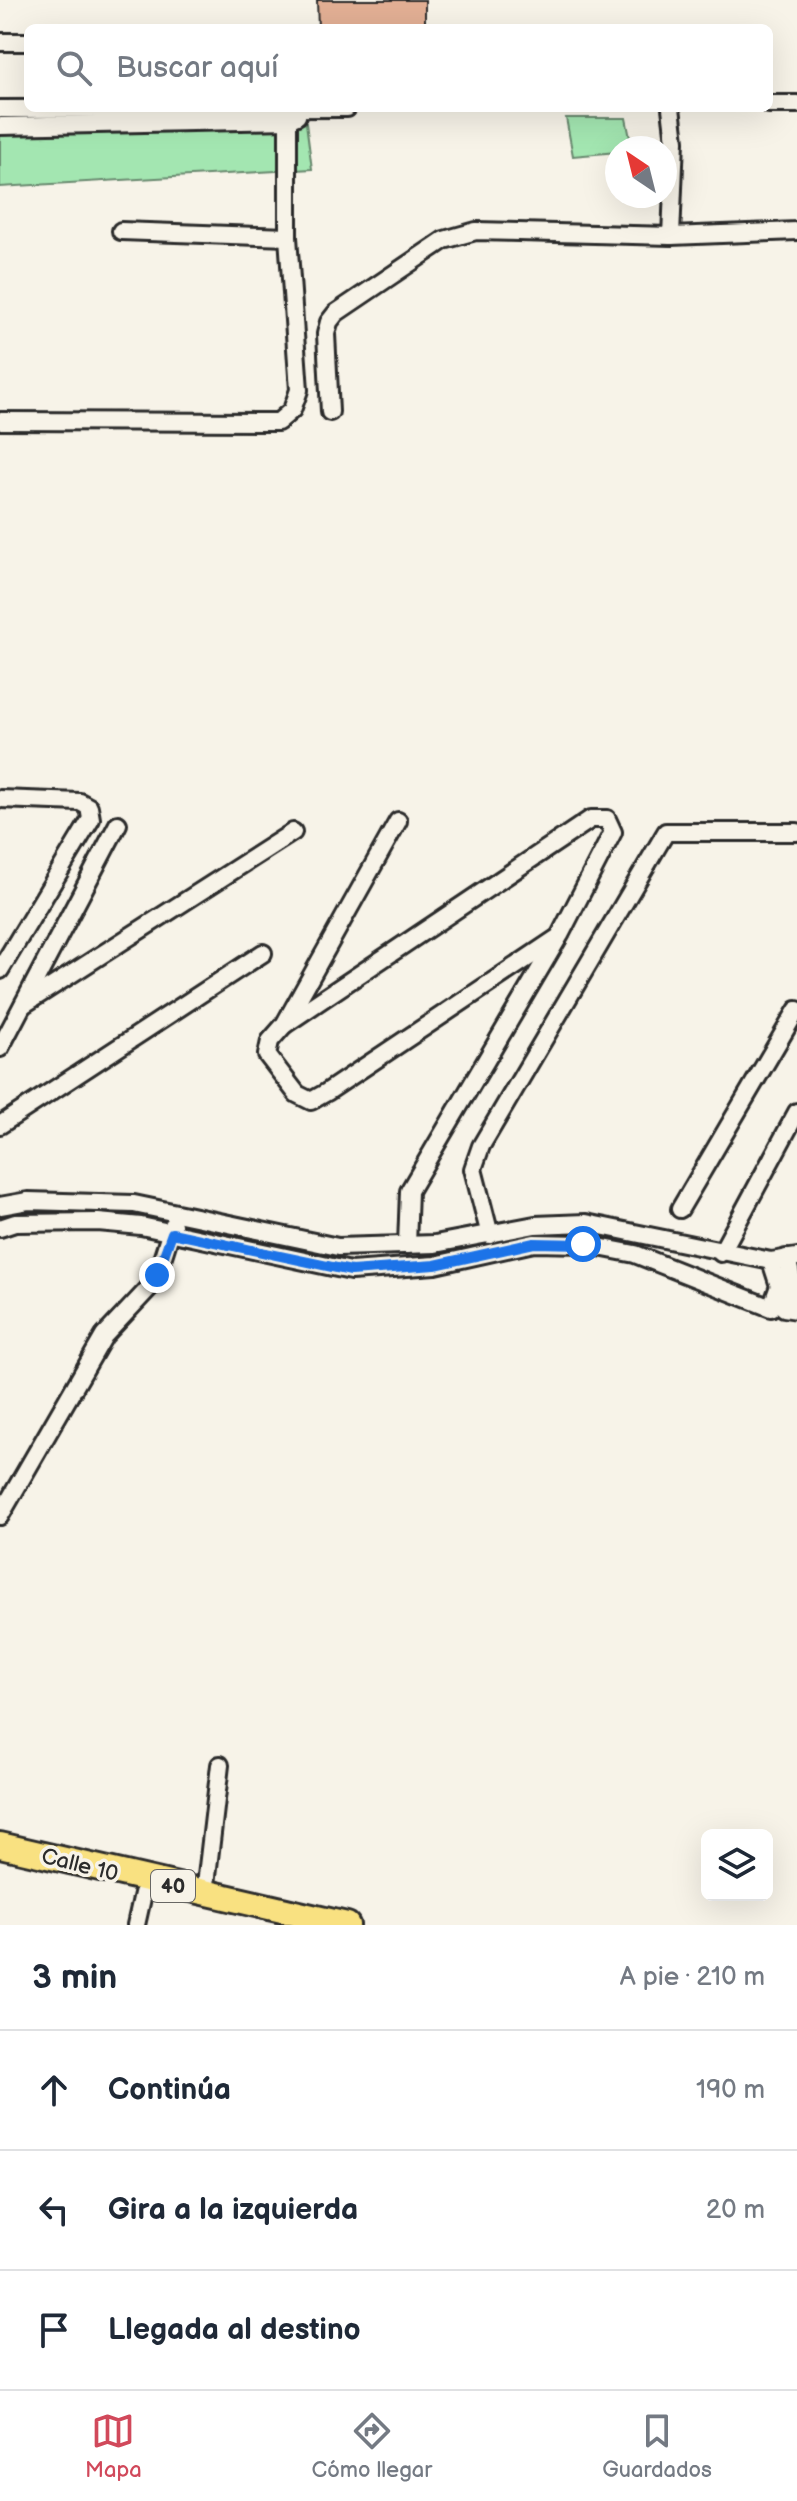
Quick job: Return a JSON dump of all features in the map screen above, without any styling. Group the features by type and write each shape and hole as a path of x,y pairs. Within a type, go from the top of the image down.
{"main road":[{"name":"Calle 10","path":"0,1845 347,1925"}],"street":[{"path":"0,42 24,42"},
{"path":"773,104 797,104"},
{"path":"0,109 24,109"},
{"path":"0,126 288,120 307,112"},
{"path":"671,112 675,141 671,236"},
{"path":"0,421 278,422 292,410 299,390 288,237 288,120"},
{"path":"121,231 288,237"},
{"path":"330,412 326,334 329,322 336,313 444,240 476,231 671,236 797,231"},
{"path":"0,970 91,819 89,807 80,802 1,801"},
{"path":"284,1025 591,819 607,819 613,832 560,935 409,1191 407,1245"},
{"path":"398,821 284,1025 270,1041 267,1055 297,1094 311,1101 560,935"},
{"path":"0,1048 118,824"},
{"path":"23,1005 293,832"},
{"path":"490,1235 473,1169 481,1146 666,832 797,832"},
{"path":"0,1125 263,953"},
{"path":"680,1209 797,1010"},
{"path":"721,1253 797,1112"},
{"path":"0,1206 28,1201 119,1204 176,1212 338,1247 435,1244 535,1225 586,1223 721,1253 785,1259"},
{"path":"0,1516 104,1336 150,1287 157,1275 176,1212"},
{"path":"0,1228 15,1223 98,1222 141,1226 351,1271 435,1265 534,1243 583,1244 635,1254 771,1308 785,1259"},
{"path":"534,1243 535,1225"},
{"path":"435,1244 435,1265"},
{"path":"785,1259 791,1270 793,1292 784,1308 797,1310"},
{"path":"205,1893 220,1765"},
{"path":"136,1925 146,1880"}],"green space":[{"path":"566,118 626,118 630,136 605,136 605,153 573,156"},
{"path":"306,123 312,169 0,187 0,133"}],"building":[{"path":"317,0 425,0 425,24 318,24"}],"route":[{"path":"157,1275 172,1233 351,1271 435,1265 534,1243 583,1244"}]}
